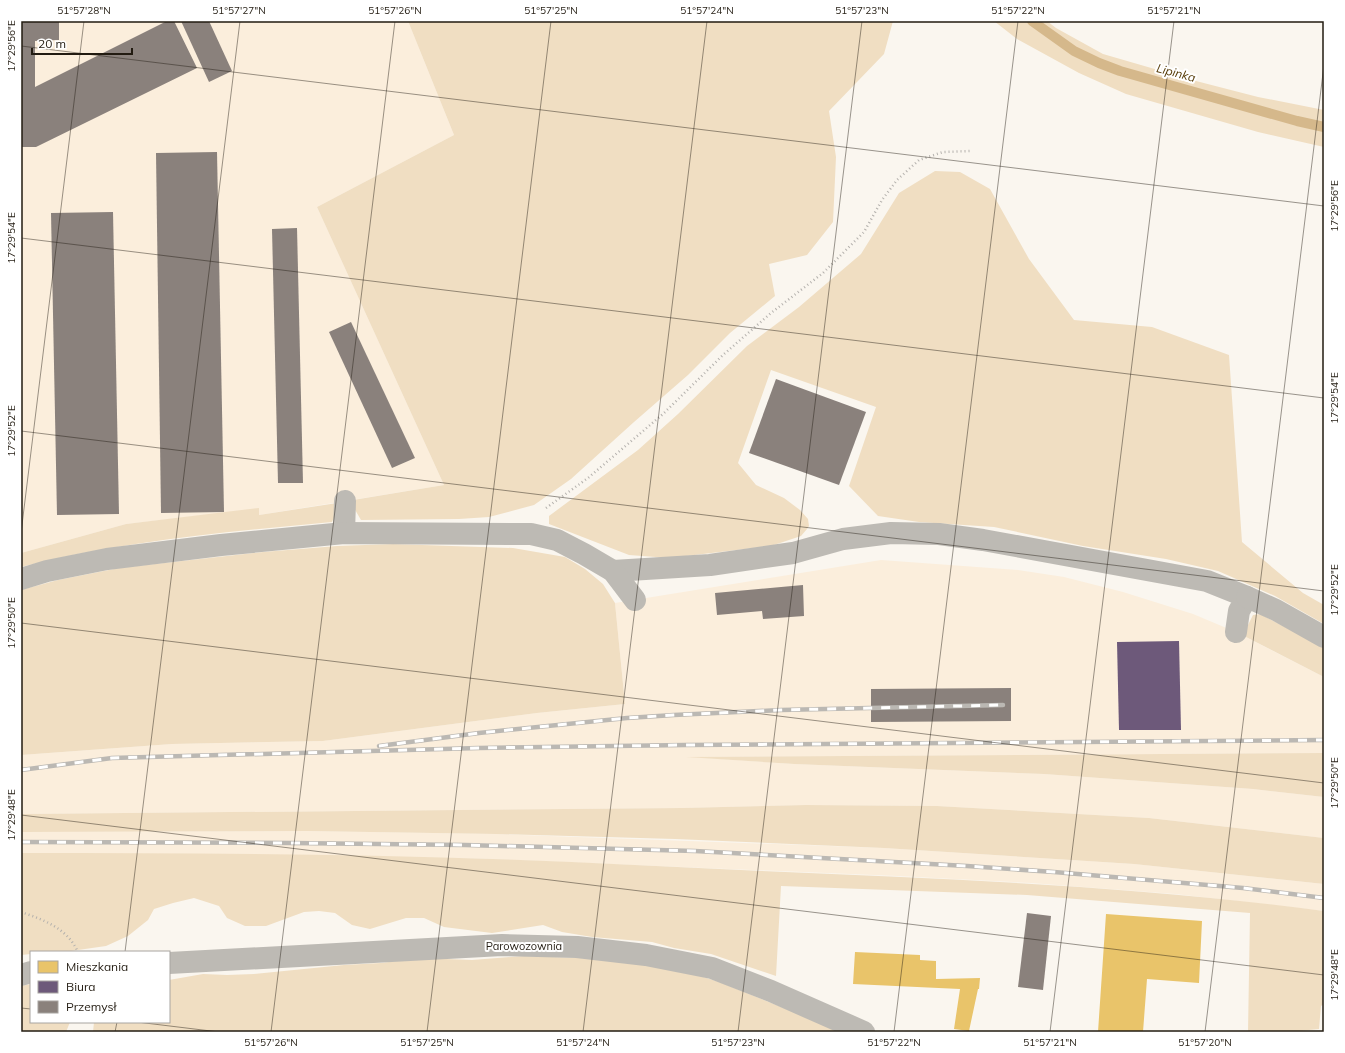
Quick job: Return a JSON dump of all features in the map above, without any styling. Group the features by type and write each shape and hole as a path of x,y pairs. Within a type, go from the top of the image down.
{"lane":[{"path":"344,534 345,501"},
{"path":"613,571 710,565 793,553 843,539 891,533 940,534 983,540 1207,581 1276,610 1324,637"},
{"path":"21,579 107,559 221,545 344,534 531,534 557,540 613,571 635,600"},
{"path":"1236,632 1239,611 1247,597"},
{"name":"Parowozownia","path":"170,962 502,945 577,947 646,955 712,968 771,991 864,1032"}],"path":[{"path":"531,534 543,510 588,478 663,414 723,355 771,313 824,273 864,232 882,200 897,180 919,160 943,152 971,151"},
{"path":"21,912 47,921 62,931 77,951"}],"shaded area":[{"path":"21,21 408,21 454,135 317,207 444,485 259,515 259,509 126,524 21,553"},
{"path":"408,21 893,21 884,54 829,111 836,157 833,222 807,255 769,264 775,296 730,333 688,375 571,479 534,505 489,517 459,519 361,520 354,508 353,500 444,485 317,207 454,135"},
{"path":"994,21 1047,21 1056,28 1103,54 1258,97 1324,110 1324,147 1258,132 1126,94 1079,73 1017,39"},
{"path":"935,171 960,172 990,189 1029,259 1074,320 1152,327 1229,355 1242,542 1303,593 1324,605 1324,624 1275,596 1218,571 1166,559 1083,546 994,527 919,522 878,516 849,486 876,407 771,370 738,463 756,485 784,498 800,510 808,519 809,526 801,536 771,546 669,558 629,555 549,524 549,516 638,450 678,414 747,346 799,307 861,254 899,193"},
{"path":"337,503 336,513 332,522 175,538 98,550 21,567 21,553 126,524 259,508 259,515"},
{"path":"393,544 513,548 565,557 585,569 603,584 615,603 625,704 537,713 323,741 172,744 21,755 21,590 58,580 119,568 263,552 337,546"},
{"path":"881,560 1018,570 1064,577 1123,592 1193,614 1236,632 1324,677 1324,753 694,757 794,764 1044,774 1253,789 1324,797 1324,838 1149,818 937,806 806,805 682,808 21,814 21,755 172,744 323,741 537,713 625,704 615,603"},
{"path":"1260,614 1324,647 1324,677 1244,636 1253,615"},
{"path":"1324,753 1324,797 1253,789 1044,774 794,764 686,757"},
{"path":"806,805 937,806 1149,818 1324,838 1324,884 1134,864 884,848 675,839 307,831 21,832 21,814 682,808"},
{"path":"307,831 496,834 884,848 1134,864 1324,884 1324,911 1175,894 1031,883 898,876 493,859 21,853 21,832"},
{"path":"21,853 316,855 527,860 903,877 1114,889 1254,902 1324,911 1324,1004 1321,1006 1319,1029 1289,1032 1248,1032 1250,913 1027,895 781,886 776,976 711,954 674,948 652,942 592,937 562,932 543,925 492,933 444,927 424,918 406,918 370,929 352,925 335,913 319,911 304,912 266,926 245,926 227,918 219,906 194,898 154,909 148,920 128,936 106,946 71,951 30,951 30,954 21,955"},
{"path":"524,956 608,959 685,971 722,983 843,1032 93,1032 94,1023 170,1023 170,980 203,974 254,974 421,958 472,960"},
{"path":"30,984 30,1023 70,1023 66,1032 21,1032 21,986"}],"building: Mieszkania":[{"path":"1106,914 1202,921 1199,983 1147,979 1143,1032 1098,1032"},
{"path":"855,952 920,955 920,960 936,961 936,979 980,978 979,989 969,1031 954,1029 960,989 853,984"}],"building: Biura":[{"path":"1179,641 1181,730 1119,730 1117,642"}],"building: Przemysł":[{"path":"21,21 59,21 59,40 35,41 35,87 167,21 174,21 197,68 36,147 21,147"},
{"path":"181,21 209,21 232,71 209,82"},
{"path":"217,152 224,512 161,513 156,153"},
{"path":"113,212 119,514 57,515 51,213"},
{"path":"297,228 303,483 278,483 272,229"},
{"path":"351,322 415,458 392,468 329,332"},
{"path":"776,379 866,412 839,485 749,453"},
{"path":"803,585 804,616 763,619 762,611 717,615 715,593"},
{"path":"1011,688 1011,721 871,722 871,689"},
{"path":"1027,913 1051,916 1043,990 1018,987"}],"waterway":[{"name":"Lipinka","path":"1032,21 1074,51 1120,71 1297,121 1324,127"}],"railway":[{"path":"379,746 479,733 627,718 781,710 1003,705"},
{"path":"21,770 112,758 479,748 1324,740"},
{"path":"21,842 465,845 695,851 1054,872 1243,888 1324,898"}]}
